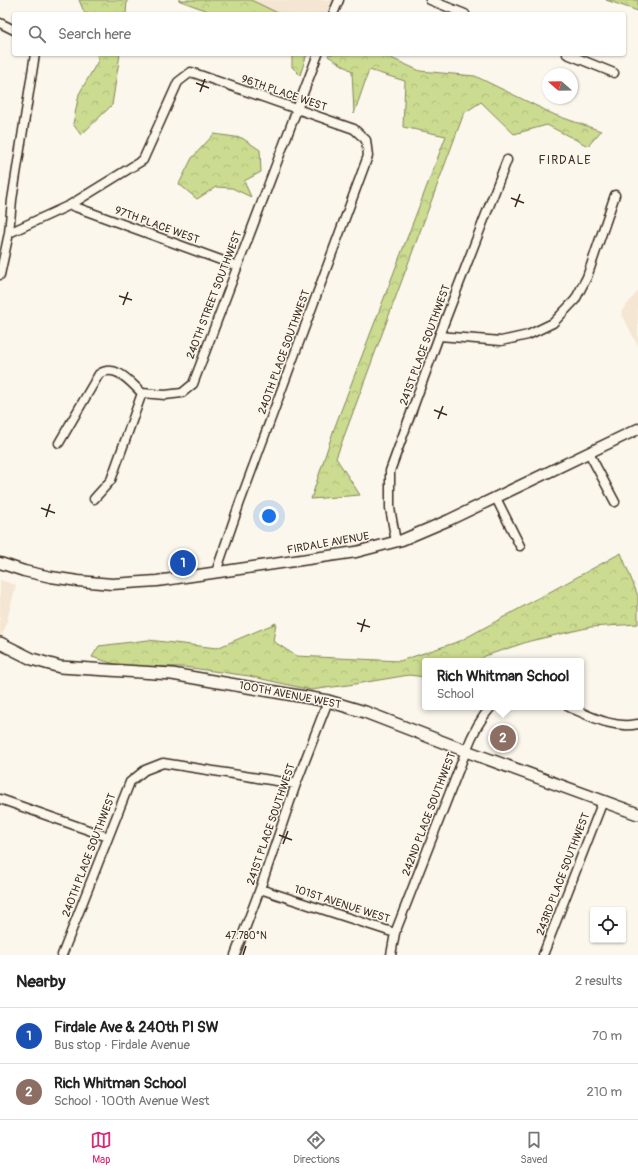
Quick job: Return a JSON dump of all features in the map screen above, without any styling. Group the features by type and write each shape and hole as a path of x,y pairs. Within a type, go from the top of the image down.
{"main road":[{"name":"100TH AVENUE WEST","path":"0,643 32,659 60,667 172,674 328,701 365,712 638,814"}],"street":[{"path":"334,12 339,0"},
{"path":"430,0 460,12"},
{"path":"0,23 12,29"},
{"path":"0,275 9,234 17,165 35,56"},
{"name":"240TH STREET SOUTHWEST","path":"142,393 165,395 182,393 193,384 317,56"},
{"path":"572,56 614,73"},
{"name":"96TH PLACE WEST","path":"70,205 143,160 178,82 191,72 354,129 366,140"},
{"name":"240TH PLACE SOUTHWEST","path":"216,572 232,524 368,156 366,140"},
{"name":"241ST PLACE SOUTHWEST","path":"396,542 390,508 390,471 439,336 507,160"},
{"path":"439,336 501,341 528,334 553,323 574,300 587,277 615,195"},
{"path":"9,234 70,205"},
{"name":"97TH PLACE WEST","path":"70,205 237,266"},
{"path":"59,443 99,374 105,370 114,371 124,376 142,393 111,480 94,499"},
{"name":"FIRDALE AVENUE","path":"0,563 24,571 51,577 78,582 112,584 157,581 356,552 396,542 449,520 638,429"},
{"path":"589,453 615,502"},
{"path":"496,498 520,546"},
{"name":"241ST PLACE SOUTHWEST","path":"235,955 260,889 296,784 328,701"},
{"name":"242ND PLACE SOUTHWEST","path":"395,933 474,730 488,710"},
{"path":"576,710 596,719 612,724 627,726 638,724"},
{"name":"240TH PLACE SOUTHWEST","path":"62,955 130,782 146,770 163,763 296,784"},
{"path":"0,799 108,837"},
{"name":"243RD PLACE SOUTHWEST","path":"543,955 603,801"},
{"name":"101ST AVENUE WEST","path":"260,889 395,933 391,955"}],"shaded area":[{"path":"224,0 332,0 327,12 256,12"},
{"path":"638,291 638,346 621,312"},
{"path":"0,580 16,585 5,628 0,638"}],"green space":[{"path":"79,0 127,0 126,12 84,12"},
{"path":"178,0 251,0 276,12 211,12"},
{"path":"606,0 638,0 638,11"},
{"path":"97,56 120,56 112,105 81,135 73,124 79,94 98,61"},
{"path":"292,56 306,56 300,75 292,67"},
{"path":"328,56 386,56 420,71 475,76 555,115 601,131 588,146 547,125 514,134 481,102 464,113 336,458 360,495 311,499 334,429 446,136 403,127 405,81 369,70 354,114 352,71"},
{"path":"214,134 242,138 260,150 261,172 244,181 251,197 232,188 216,187 197,199 179,184 192,158"},
{"path":"621,553 638,596 638,624 591,627 530,641 483,658 422,658 422,677 409,675 311,690 249,676 184,667 121,666 92,657 99,646 148,640 217,648 276,623 273,641 296,656 400,661 460,641"}],"place":[{"name":"Firdale Ave & 240th Pl SW","path":"183,563"},
{"name":"Rich Whitman School","path":"503,738"}],"district":[{"name":"FIRDALE","path":"565,160"}]}
